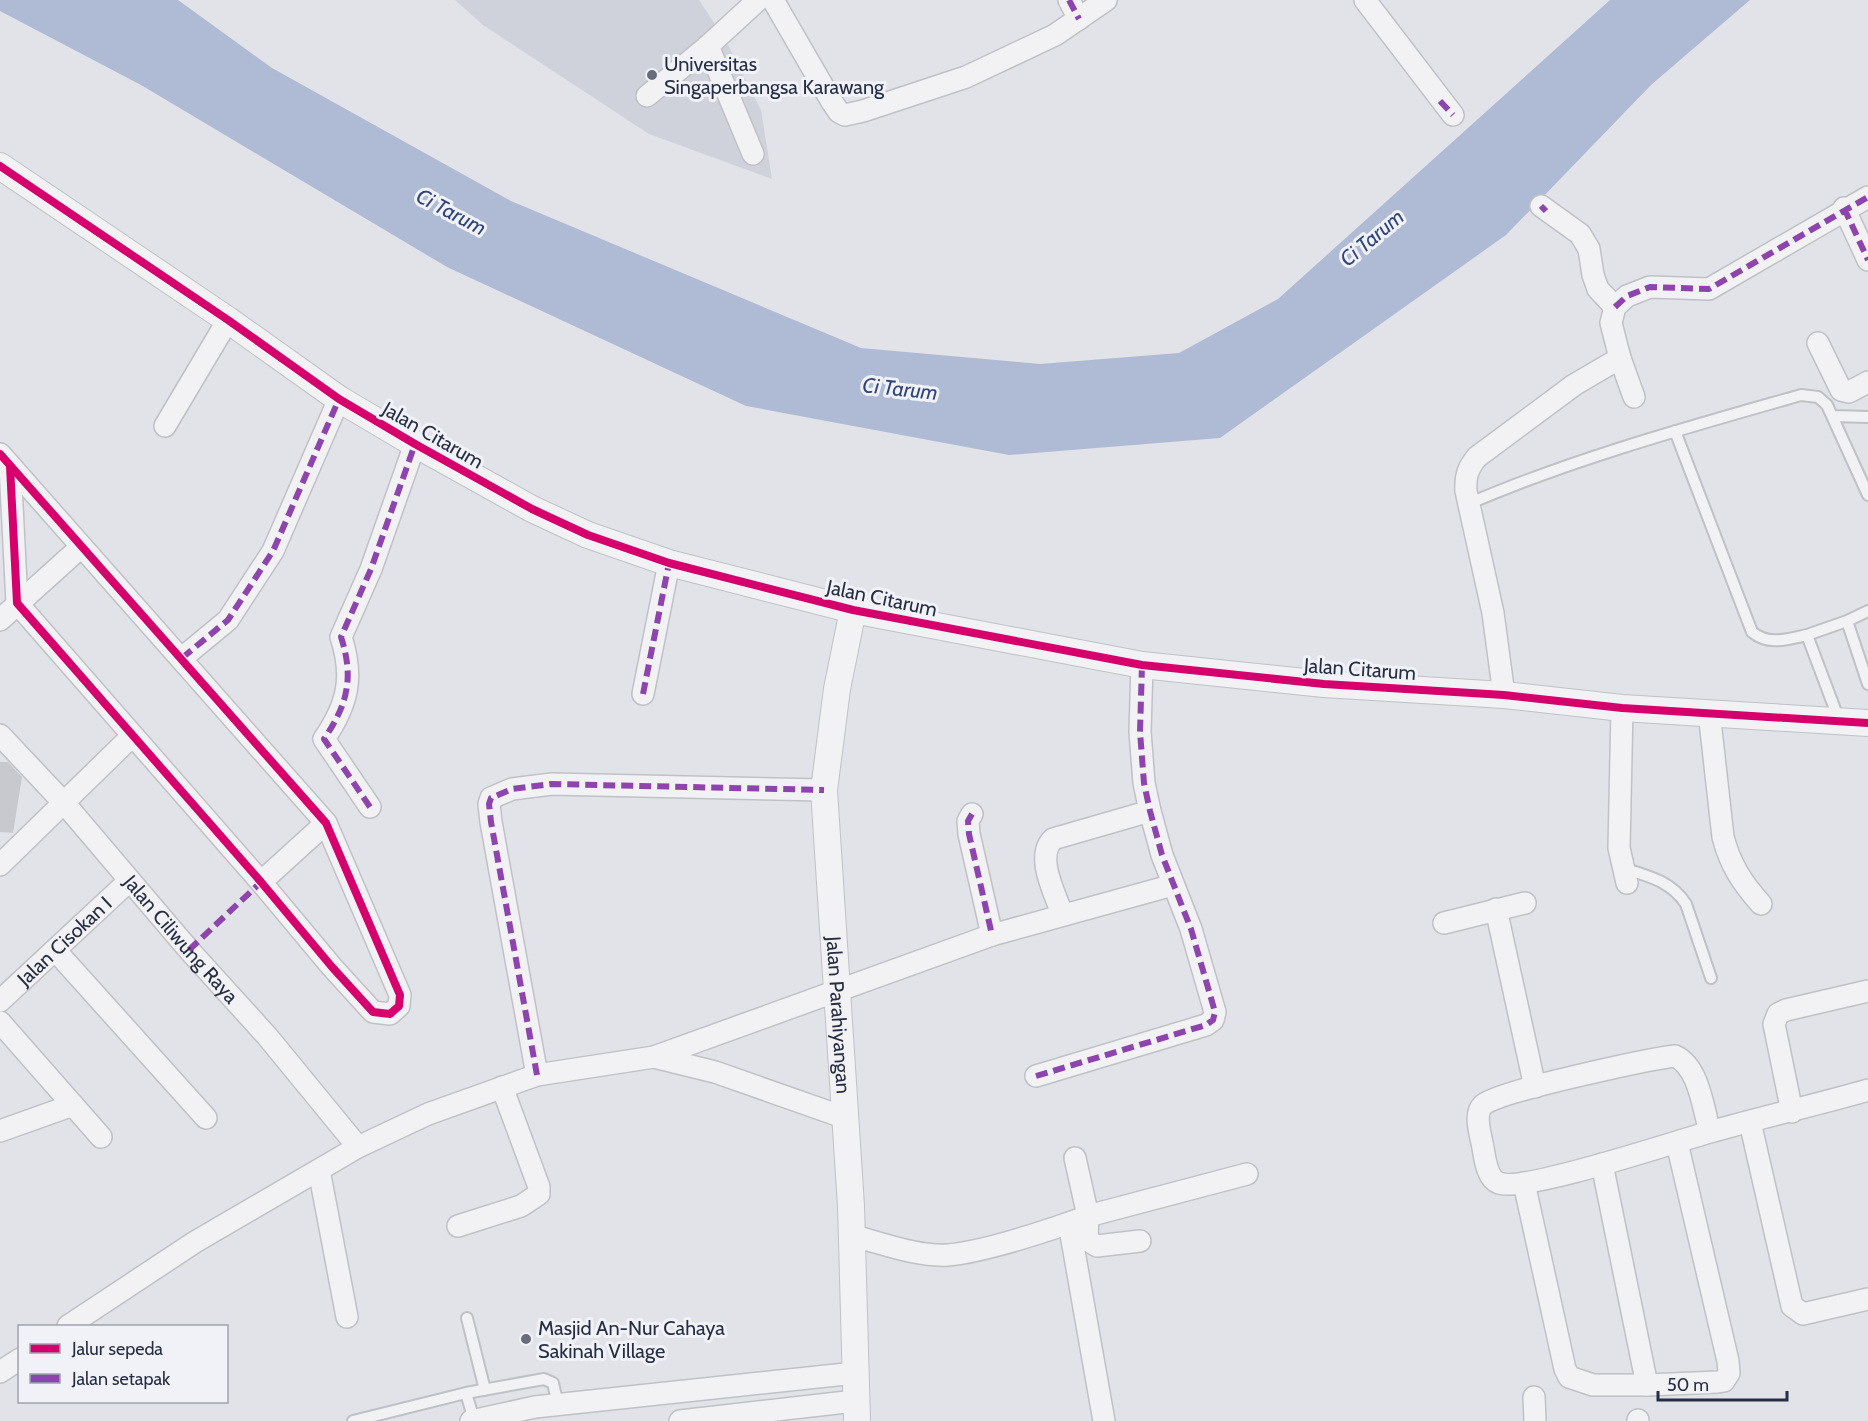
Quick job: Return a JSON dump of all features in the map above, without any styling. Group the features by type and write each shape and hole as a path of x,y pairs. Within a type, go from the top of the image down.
{"street":[{"path":"647,96 708,46 758,0"},
{"path":"773,0 832,102 839,112 845,115 966,77 1055,34 1106,0"},
{"path":"1069,0 1079,19"},
{"path":"1365,0 1453,115"},
{"path":"708,46 753,154"},
{"name":"Jalan Citarum","path":"0,165 228,320 339,399 532,509 588,535 669,563 853,610 1142,665 1324,684 1503,695 1622,708 1868,723"},
{"path":"1634,397 1611,324 1615,307 1627,296 1650,287 1709,289 1868,196"},
{"path":"1541,206 1580,234 1589,249 1593,275 1598,289 1615,307"},
{"path":"1844,208 1868,260"},
{"path":"165,426 228,320"},
{"path":"1818,343 1841,390 1849,392 1868,381"},
{"path":"1503,695 1492,613 1468,504 1465,478 1468,468 1477,457 1574,385 1620,358"},
{"path":"182,658 228,620 273,551 339,399"},
{"path":"370,807 324,739 340,715 347,688 348,658 341,637 371,569 415,444"},
{"path":"5,460 326,823 400,996 396,1010 383,1015 373,1012 17,603 5,460"},
{"path":"0,620 81,547"},
{"path":"643,694 669,563"},
{"name":"Jalan Parahiyangan","path":"853,610 837,690 824,790 843,1117 853,1236 856,1411"},
{"path":"1036,1076 1206,1025 1213,1020 1215,1012 1191,929 1173,885 1150,811 1144,783 1140,732 1142,665"},
{"path":"1622,708 1619,848 1625,875"},
{"path":"1708,712 1723,837 1742,884 1761,904"},
{"name":"Jalan Ciliwung Raya","path":"0,735 65,804 129,881 267,1036 358,1147"},
{"path":"0,865 65,804 132,736"},
{"path":"537,1074 491,822 489,804 491,798 512,789 552,784 824,790"},
{"path":"1062,915 1044,856 1046,846 1053,838 1150,811"},
{"path":"972,814 968,826 969,834 992,935"},
{"path":"261,882 326,823"},
{"name":"Jalan Cisokan I","path":"0,1002 129,881"},
{"path":"70,1325 195,1242 358,1147 428,1114 537,1074 654,1057 992,935 1173,885"},
{"path":"1444,923 1525,903"},
{"path":"1496,909 1535,1087"},
{"path":"55,950 206,1118"},
{"path":"1792,1112 1774,1024 1778,1014 1786,1010 1868,991"},
{"path":"0,1022 101,1137"},
{"path":"1710,1132 1687,1061 1675,1056 1535,1087 1491,1100 1483,1104 1477,1114 1485,1160 1492,1178 1500,1184 1524,1183 1602,1164 1710,1132 1868,1090"},
{"path":"654,1057 715,1072 843,1117"},
{"path":"458,1226 521,1206 539,1194 539,1187 502,1087"},
{"path":"0,1131 73,1105"},
{"path":"1750,1122 1792,1306 1803,1314 1814,1314 1868,1299"},
{"path":"1524,1183 1565,1369 1569,1377 1593,1386 1724,1381 1729,1373 1720,1318 1677,1143"},
{"path":"1075,1158 1078,1220 1104,1421"},
{"path":"1602,1164 1647,1385"},
{"path":"319,1170 347,1317"},
{"path":"853,1236 928,1253 948,1255 1029,1237 1078,1220 1247,1174"},
{"path":"1078,1220 1087,1240 1092,1245 1140,1241"},
{"path":"0,1372 18,1360"},
{"path":"472,1421 535,1414 558,1405 855,1373"},
{"path":"1534,1397 1535,1421"},
{"path":"680,1421 856,1411"}],"lane":[{"path":"1468,504 1499,491 1676,431 1802,395 1818,397 1834,416 1868,495"},
{"path":"1834,416 1868,417"},
{"path":"1676,431 1752,633 1762,641 1780,641 1807,635 1868,611"},
{"path":"1846,621 1868,684"},
{"path":"1807,635 1839,721"},
{"path":"1625,875 1660,879 1679,893 1686,904 1711,978"},
{"path":"467,1318 485,1390"},
{"path":"353,1421 466,1393 548,1379 552,1383 558,1405"},
{"path":"466,1393 472,1421"}],"shaded area":[{"name":"Universitas Singaperbangsa Karawang","path":"455,0 699,0 726,41 761,110 772,179 649,134 483,25"}],"water":[{"name":"Ci Tarum","path":"0,0 178,0 272,68 511,201 861,348 1040,364 1179,353 1278,299 1610,0 1750,0 1651,85 1506,235 1220,438 1009,455 746,406 447,267 141,85 0,11"}],"building":[{"path":"0,762 8,762 22,777 13,833 0,832"}],"marked path":[{"path":"1069,0 1079,19"},
{"path":"1440,101 1453,115"},
{"path":"1615,307 1627,296 1650,287 1709,289 1868,197"},
{"path":"1541,206 1546,211"},
{"path":"1844,208 1868,260"},
{"path":"182,658 228,620 273,551 339,399"},
{"path":"370,807 324,739 339,714 346,690 347,665 341,637 371,569 415,444"},
{"path":"643,694 669,563"},
{"path":"1036,1076 1206,1025 1213,1020 1215,1012 1191,929 1162,855 1144,783 1140,732 1142,665"},
{"path":"537,1075 491,822 489,804 491,798 512,789 552,784 824,790"},
{"path":"972,814 968,821 969,834 992,935"},
{"path":"189,950 261,882"}],"cycle path":[{"path":"0,166 228,320 339,399 532,509 588,535 669,563 853,610 1142,665 1324,684 1504,695 1622,708 1868,723"},
{"path":"0,454 326,823 400,995 399,1006 390,1014 373,1012 332,967 261,882 17,603 10,466"}],"place":[{"name":"Universitas Singaperbangsa Karawang","path":"652,75"},
{"name":"Masjid An-Nur Cahaya Sakinah Village","path":"526,1339"}]}
